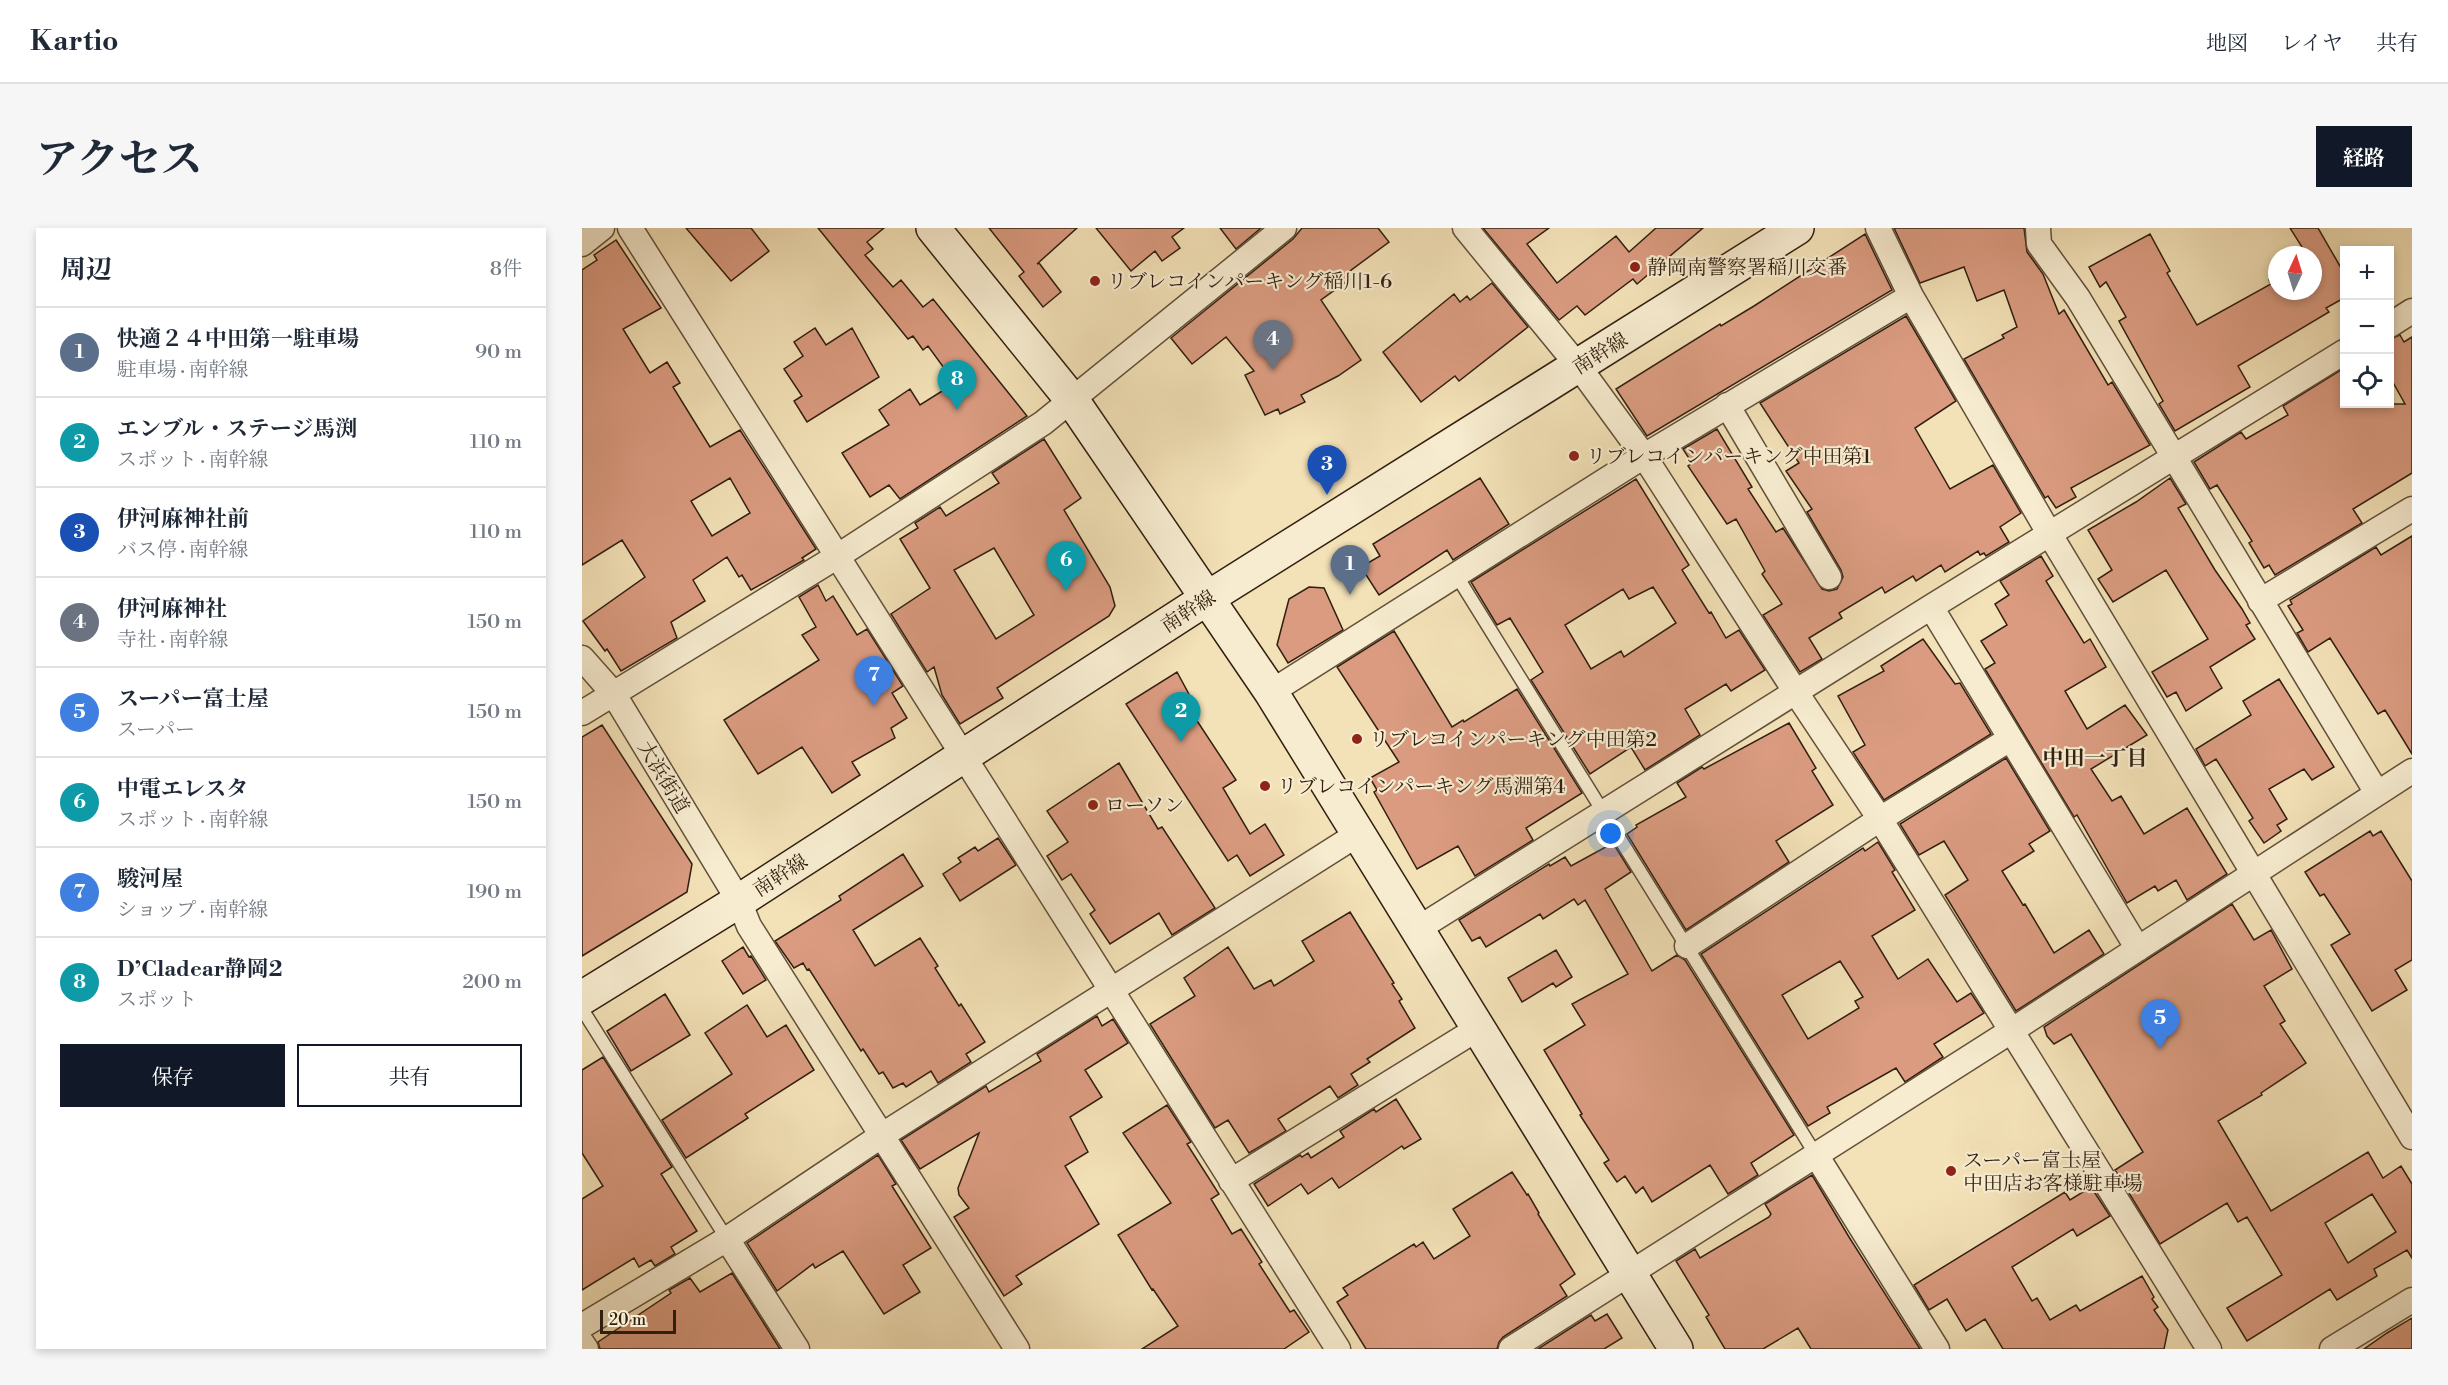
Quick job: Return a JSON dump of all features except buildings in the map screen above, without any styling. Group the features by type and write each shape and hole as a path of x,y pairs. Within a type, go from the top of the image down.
{"main road":[{"path":"933,228 1072,400 1271,692 1676,1349"},
{"name":"南幹線","path":"582,998 740,901 1206,599 1579,367 1797,228"}],"street":[{"path":"582,244 602,228"},
{"path":"630,228 1338,1349"},
{"path":"582,713 838,556 1043,423 1284,228"},
{"path":"1465,228 1579,367 1644,456 1795,692 1880,819 2209,1349"},
{"path":"1878,228 1911,296 2049,533 2252,875 2412,1137"},
{"path":"2038,228 2039,244 2078,297 2377,793"},
{"path":"1271,692 1455,573 1644,456 1911,296"},
{"path":"2394,322 2412,311"},
{"path":"1416,930 1604,810 2341,354"},
{"path":"1727,405 1829,576"},
{"path":"2260,601 2412,509"},
{"path":"1930,607 2138,949"},
{"name":"大浜街道","path":"582,658 613,693 740,901 749,926 1017,1349"},
{"path":"1687,946 1880,819 2010,739"},
{"path":"1511,1349 2011,1031 2412,771"},
{"path":"582,1326 727,1239 881,1136 1358,834"},
{"path":"1231,1180 1477,1029"},
{"path":"1816,1155 1937,1349"},
{"path":"727,1239 797,1349"},
{"path":"2332,1349 2412,1300"},
{"path":"582,1343 586,1349"}],"lane":[{"path":"1455,573 1816,1155"},
{"path":"582,1009 727,1239"}],"place":[{"name":"静岡南警察署稲川交番","path":"1635,267"},
{"name":"リブレコインパーキング稲川1-6","path":"1095,281"},
{"name":"伊河麻神社","path":"1273,370"},
{"name":"D’Cladear静岡2","path":"957,410"},
{"name":"リブレコインパーキング中田第1","path":"1574,456"},
{"name":"伊河麻神社前","path":"1327,495"},
{"name":"中電エレスタ","path":"1066,591"},
{"name":"快適２４中田第一駐車場","path":"1350,595"},
{"name":"駿河屋","path":"874,706"},
{"name":"リブレコインパーキング中田第2","path":"1357,739"},
{"name":"エンブル・ステージ馬渕","path":"1181,742"},
{"name":"リブレコインパーキング馬淵第4","path":"1265,786"},
{"name":"ローソン","path":"1093,805"},
{"name":"スーパー富士屋","path":"2160,1049"},
{"name":"スーパー富士屋 中田店お客様駐車場","path":"1951,1171"}],"district":[{"name":"中田一丁目","path":"2095,758"}]}
